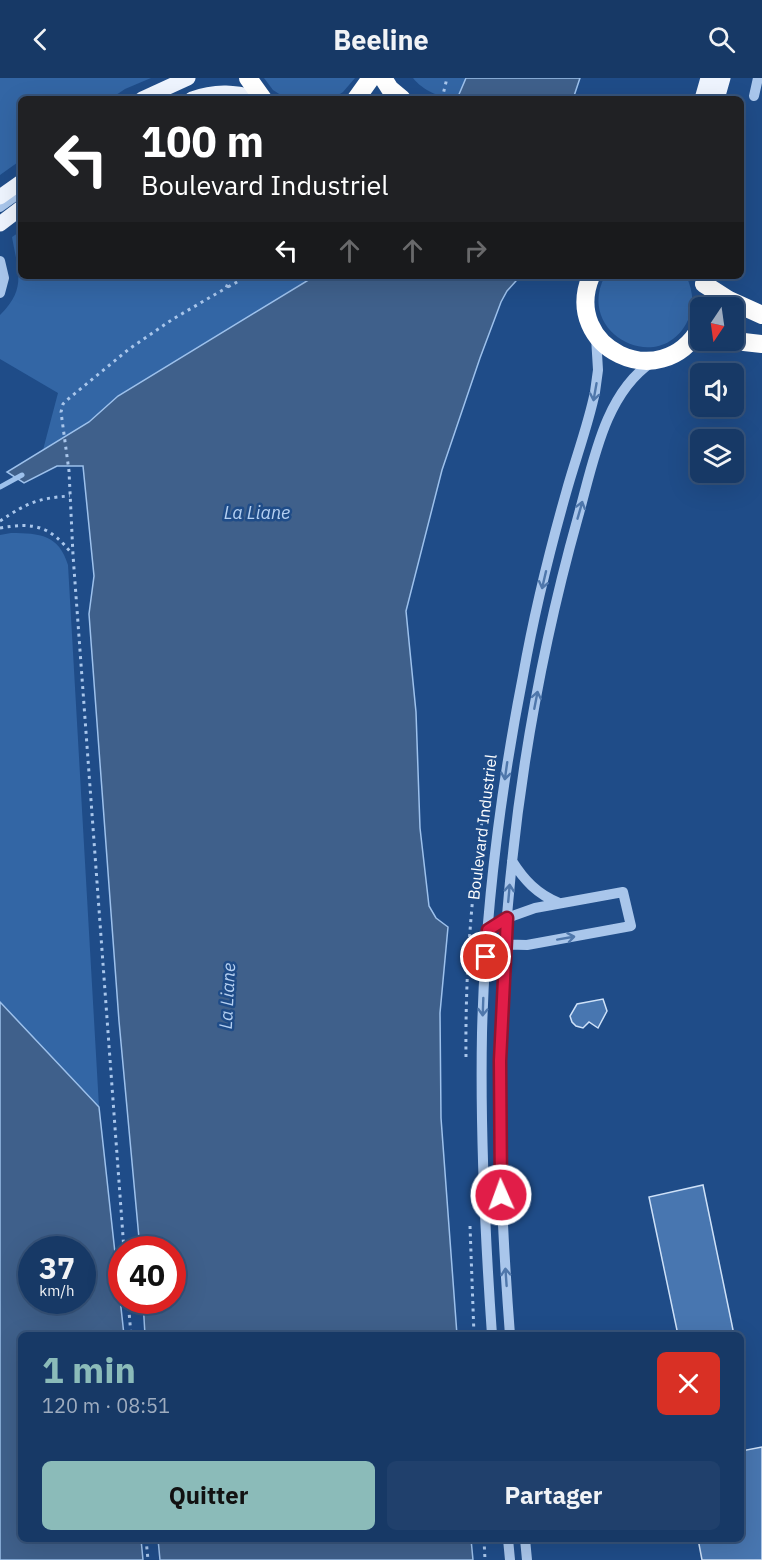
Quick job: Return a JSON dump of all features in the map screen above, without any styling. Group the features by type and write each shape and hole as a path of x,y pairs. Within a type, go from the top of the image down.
{"highway":[{"path":"248,78 260,96"},
{"path":"358,96 371,78"},
{"path":"383,78 398,96"},
{"path":"579,279 595,333 607,346 625,357 642,361 655,360 673,355 690,341"},
{"path":"586,299 590,279"},
{"path":"703,280 706,297"},
{"path":"703,280 729,300 762,315"},
{"path":"744,342 762,344"}],"main road":[{"path":"149,96 188,78"},
{"path":"718,96 723,78"},
{"path":"202,96 227,92 247,96"},
{"path":"0,197 18,184"},
{"path":"0,224 18,210"}],"street":[{"path":"754,96 759,78"},
{"path":"0,207 18,194"},
{"path":"0,261 4,278 0,293"},
{"name":"Boulevard Industriel","path":"492,1332 485,1240 481,1127 482,1030 488,930 502,800 516,714 549,558 594,398 598,370 595,333"},
{"name":"Boulevard Industriel","path":"510,1332 500,1150 500,1041 507,918 522,787 541,675 564,569 607,420 619,395 631,379 655,360"},
{"path":"512,861 535,890 560,903"},
{"path":"487,944 505,946 539,943 631,926 623,892 535,908 507,918 488,930"},
{"path":"508,1542 510,1560"},
{"path":"525,1542 527,1560"}],"path":[{"path":"443,96 447,78"},
{"path":"226,288 230,279"},
{"path":"123,1236 73,555 71,495 61,412 67,400 129,349 173,319 242,279"},
{"path":"0,521 30,502 71,495"},
{"path":"0,528 21,526 49,531 61,540 73,555"},
{"path":"129,1314 131,1332"},
{"path":"146,1542 148,1560"},
{"path":"484,1542 484,1560"}],"shaded area":[{"path":"0,78 151,78 114,96 18,96 18,162 0,175"},
{"path":"264,78 355,78 337,96 282,96 273,90"},
{"path":"413,78 466,78 458,96 442,96 422,86"},
{"path":"18,233 18,270 12,237"},
{"path":"18,279 310,279 118,396 89,422 43,450 58,393 0,359 0,315 9,306 17,288"},
{"path":"604,279 687,279 692,297 688,320 675,337 659,346 642,347 625,342 611,331 601,315 599,297"},
{"path":"11,533 39,535 47,538 59,547 68,565 99,1107 0,1002 0,535"}],"water":[{"path":"466,78 580,78 574,96 458,96"},
{"name":"La Liane","path":"310,279 516,279 501,302 442,470 406,611 416,712 420,828 429,906 436,918 448,927 440,1013 441,1118 457,1332 145,1332 144,1314 186,1314 186,1236 139,1236 119,1021 89,614 94,576 83,466 57,466 24,483 7,472 89,422 118,396"},
{"path":"0,1002 99,1107 113,1236 108,1236 108,1314 122,1314 124,1332 18,1332 18,1542 141,1542 143,1560 0,1560"},
{"path":"158,1542 471,1542 473,1560 160,1560"}],"building":[{"path":"603,999 607,1011 598,1028 589,1022 583,1028 572,1022 570,1016 577,1004"},
{"path":"703,1185 733,1332 677,1332 649,1197"},
{"path":"762,1447 762,1560 702,1560 699,1542 744,1542 744,1450"}],"waterway":[{"path":"0,487 22,475"}],"route":[{"path":"486,957 488,930 507,918 500,1061 501,1195"}]}
